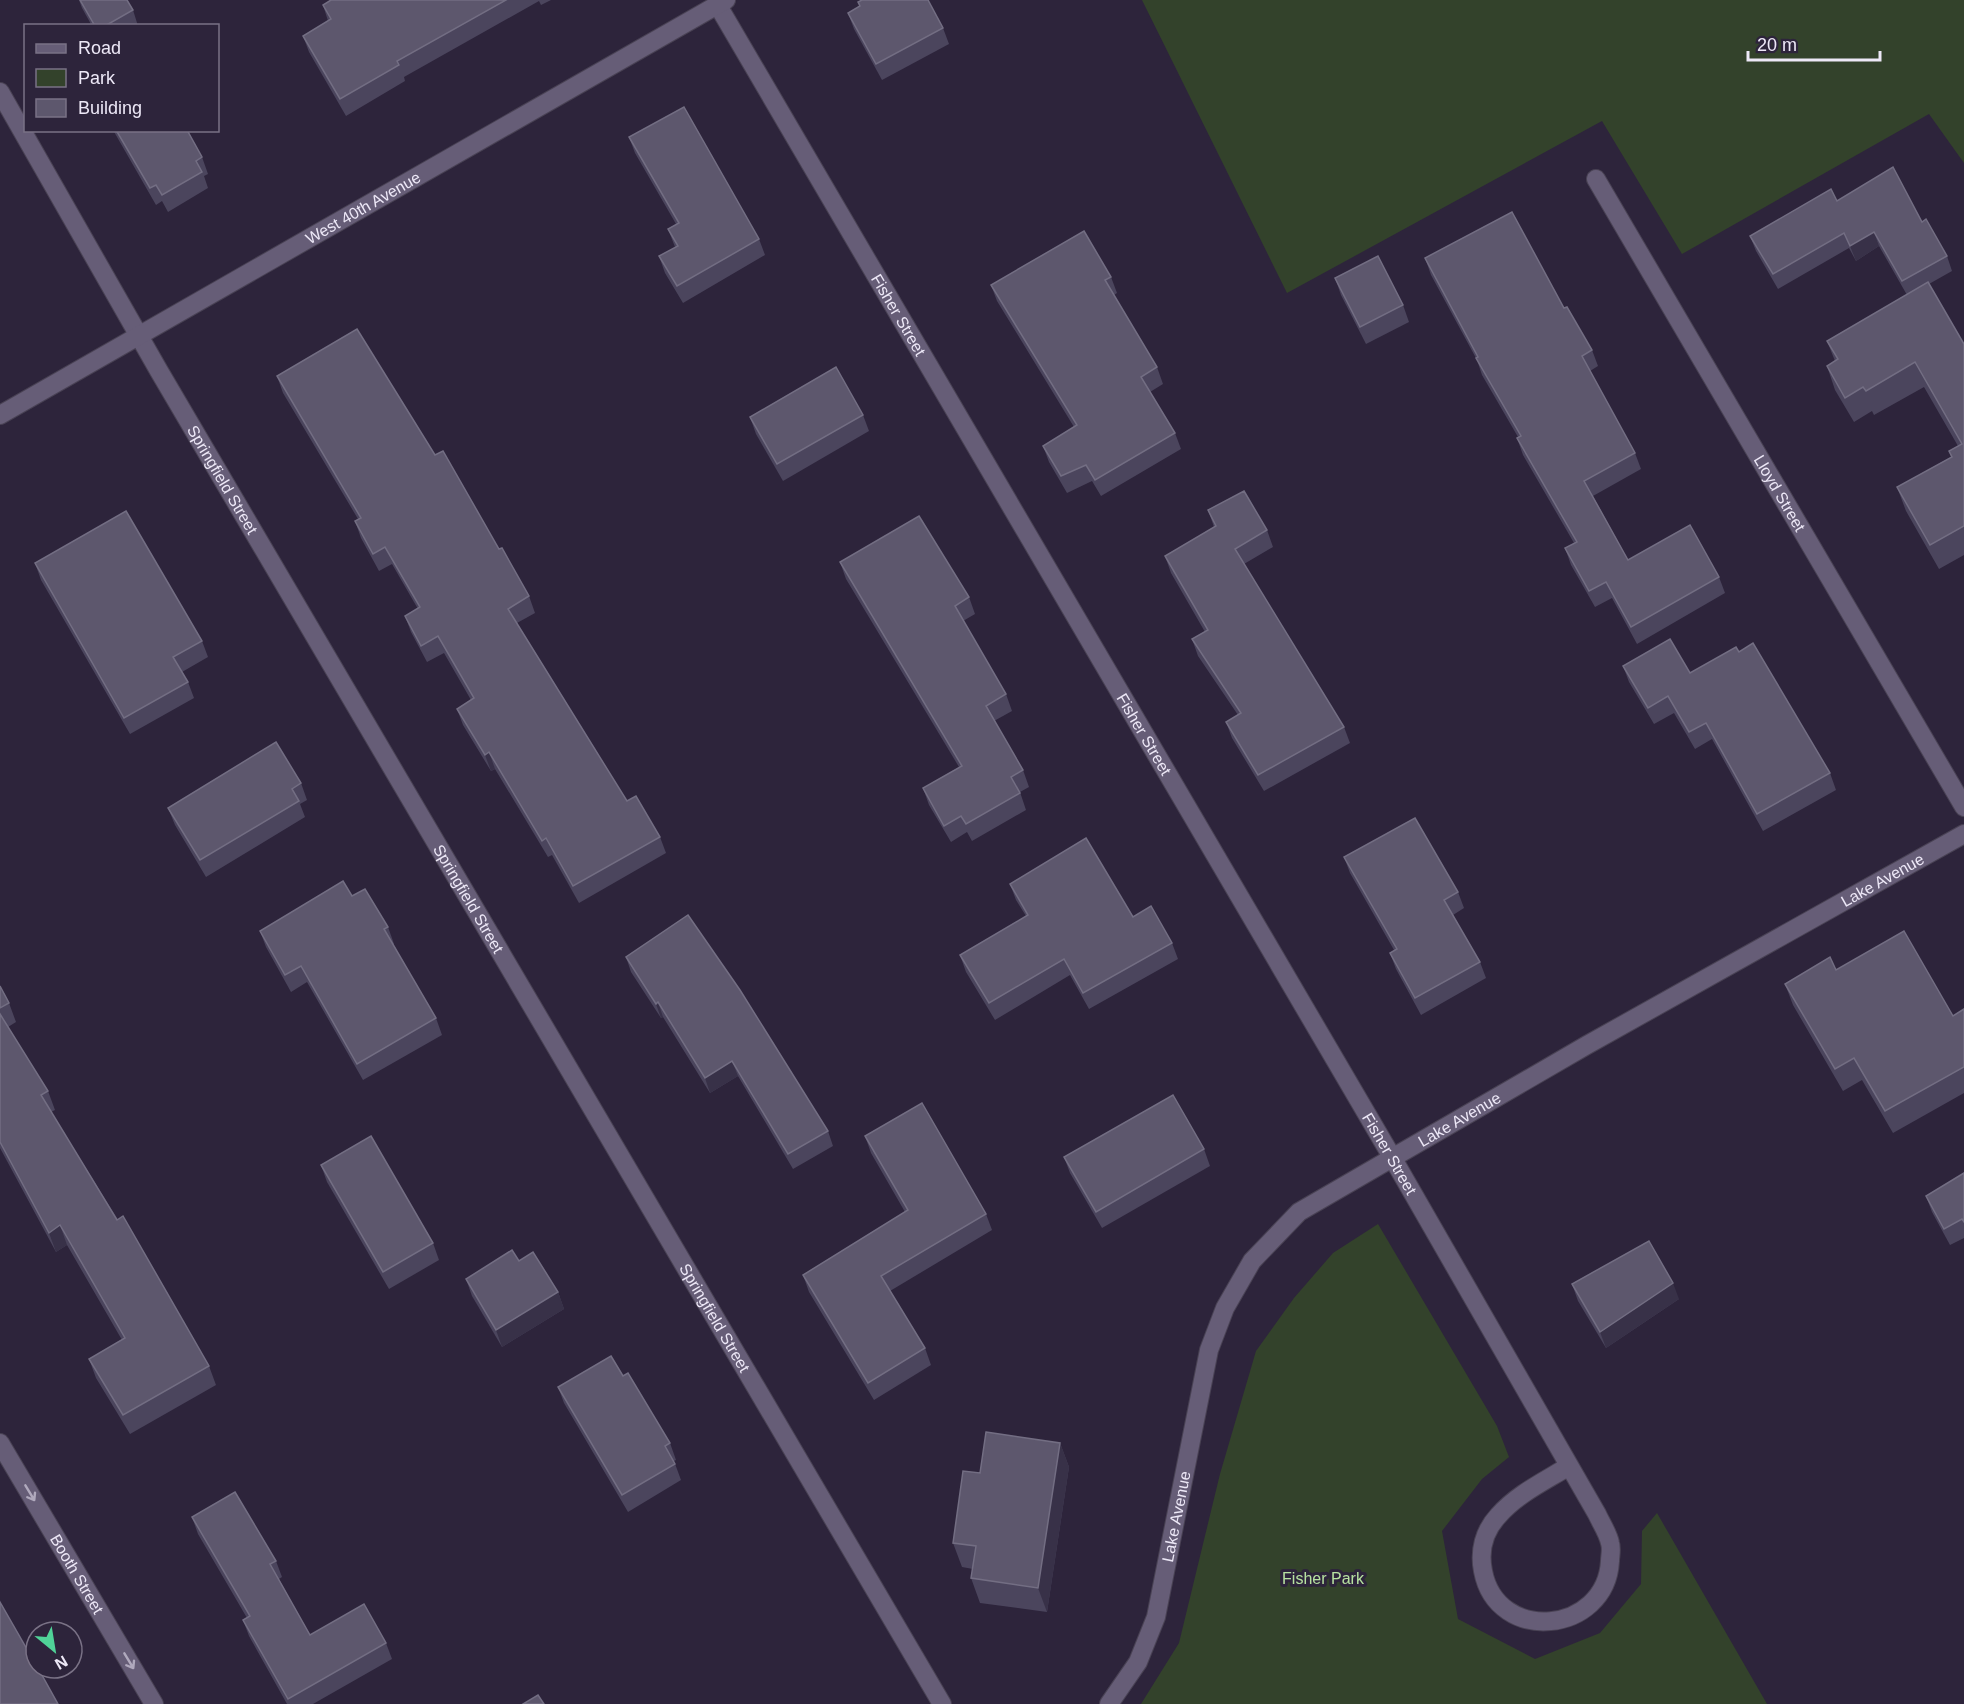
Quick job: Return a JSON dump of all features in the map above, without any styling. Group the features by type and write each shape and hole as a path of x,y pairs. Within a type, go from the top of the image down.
{"street":[{"name":"West 40th Avenue","path":"0,415 722,2"},
{"name":"Fisher Street","path":"722,2 1392,1157 1569,1466 1611,1544 1609,1578 1593,1601 1569,1619 1541,1624 1516,1616 1498,1603 1485,1584 1480,1559 1485,1536 1497,1516 1511,1504 1569,1466"},
{"name":"Springfield Street","path":"0,92 139,336 942,1704"},
{"name":"Lloyd Street","path":"1596,179 1964,807"},
{"name":"Lake Avenue","path":"1109,1704 1138,1662 1156,1617 1209,1350 1225,1308 1252,1261 1299,1212 1392,1157 1964,834"},
{"name":"Booth Street","path":"0,1443 154,1704"}],"green space":[{"path":"1142,0 1964,0 1964,163 1929,114 1682,254 1602,121 1287,293"},
{"name":"Fisher Park","path":"1378,1224 1497,1426 1509,1457 1482,1479 1442,1531 1458,1619 1535,1659 1600,1633 1641,1584 1642,1531 1657,1513 1767,1704 1141,1704 1179,1643 1220,1474 1256,1351 1294,1298 1333,1253"}],"building":[{"path":"80,0 127,0 133,10 108,24 94,24"},
{"path":"331,0 506,0 397,61 399,65 340,99 303,36 331,19 323,5"},
{"path":"862,0 928,0 943,28 876,64 848,13 860,6 858,2"},
{"path":"684,107 759,239 677,286 659,256 678,246 668,229 679,223 629,137"},
{"path":"117,132 188,132 202,157 196,161 202,172 162,195 156,185 150,188"},
{"path":"1893,167 1922,222 1926,219 1947,256 1902,281 1874,232 1850,246 1844,233 1773,274 1750,236 1831,189 1837,201"},
{"path":"1512,212 1564,308 1567,307 1592,350 1582,356 1635,453 1584,481 1628,560 1690,525 1719,577 1631,627 1606,582 1589,591 1565,548 1577,542 1517,438 1521,436 1476,358 1478,357 1425,258"},
{"path":"1084,231 1111,277 1105,280 1157,367 1141,377 1175,433 1095,480 1086,465 1061,476 1043,446 1077,425 991,285"},
{"path":"1378,256 1403,305 1360,327 1335,278"},
{"path":"1928,282 1964,344 1964,526 1930,545 1897,487 1952,457 1949,451 1962,444 1915,362 1866,391 1863,387 1845,398 1827,366 1838,359 1827,341"},
{"path":"357,329 435,455 443,451 499,549 502,548 529,596 508,609 627,801 636,796 660,837 573,886 546,838 542,841 489,752 485,755 457,709 474,698 438,636 421,646 405,616 420,607 385,547 373,554 355,521 361,518 277,376"},
{"path":"836,367 863,415 777,464 750,417"},
{"path":"1244,491 1267,530 1235,549 1344,727 1258,775 1226,722 1241,713 1192,639 1208,630 1165,556 1216,526 1208,510"},
{"path":"126,511 202,641 173,657 188,682 124,718 35,563"},
{"path":"919,516 969,597 955,606 1006,694 986,706 1023,770 1011,777 1020,793 966,824 961,816 944,826 923,788 962,766 840,562"},
{"path":"1670,639 1690,673 1736,647 1739,652 1753,643 1830,773 1757,814 1706,723 1689,732 1668,696 1648,708 1623,666"},
{"path":"276,742 301,783 292,789 299,801 200,860 168,808"},
{"path":"1415,818 1458,892 1444,900 1480,962 1415,998 1390,953 1397,949 1344,857"},
{"path":"1086,838 1133,917 1151,906 1172,943 1083,993 1064,959 989,1003 960,955 1028,915 1010,884"},
{"path":"343,881 352,896 365,889 388,927 384,929 436,1018 357,1064 301,966 285,975 260,931"},
{"path":"688,915 740,990 828,1131 788,1154 732,1061 705,1078 658,1002 656,1004 626,957"},
{"path":"1904,931 1953,1016 1964,1009 1964,1067 1885,1111 1854,1058 1835,1069 1785,984 1830,957 1836,970"},
{"path":"0,986 9,1003 0,1008"},
{"path":"0,1014 48,1091 41,1095 117,1220 123,1216 209,1366 123,1415 89,1359 125,1338 60,1225 49,1233 0,1142"},
{"path":"1173,1095 1204,1149 1096,1212 1064,1157"},
{"path":"922,1103 986,1214 881,1276 925,1348 868,1383 803,1275 908,1210 865,1136"},
{"path":"371,1136 433,1243 383,1272 321,1165"},
{"path":"1964,1173 1964,1222 1962,1219 1944,1229 1926,1196"},
{"path":"1649,1241 1673,1283 1600,1332 1572,1284"},
{"path":"512,1250 519,1261 533,1252 558,1292 496,1330 466,1279"},
{"path":"611,1356 623,1376 628,1373 670,1443 665,1446 675,1464 622,1495 558,1387"},
{"path":"986,1432 1060,1443 1038,1588 971,1578 976,1546 953,1543 963,1471 980,1473"},
{"path":"235,1492 276,1561 270,1564 310,1635 364,1604 386,1643 288,1699 243,1620 250,1616 192,1517"},
{"path":"0,1602 24,1644 24,1680 45,1680 58,1704 0,1704"},
{"path":"538,1695 544,1704 523,1704"}]}
